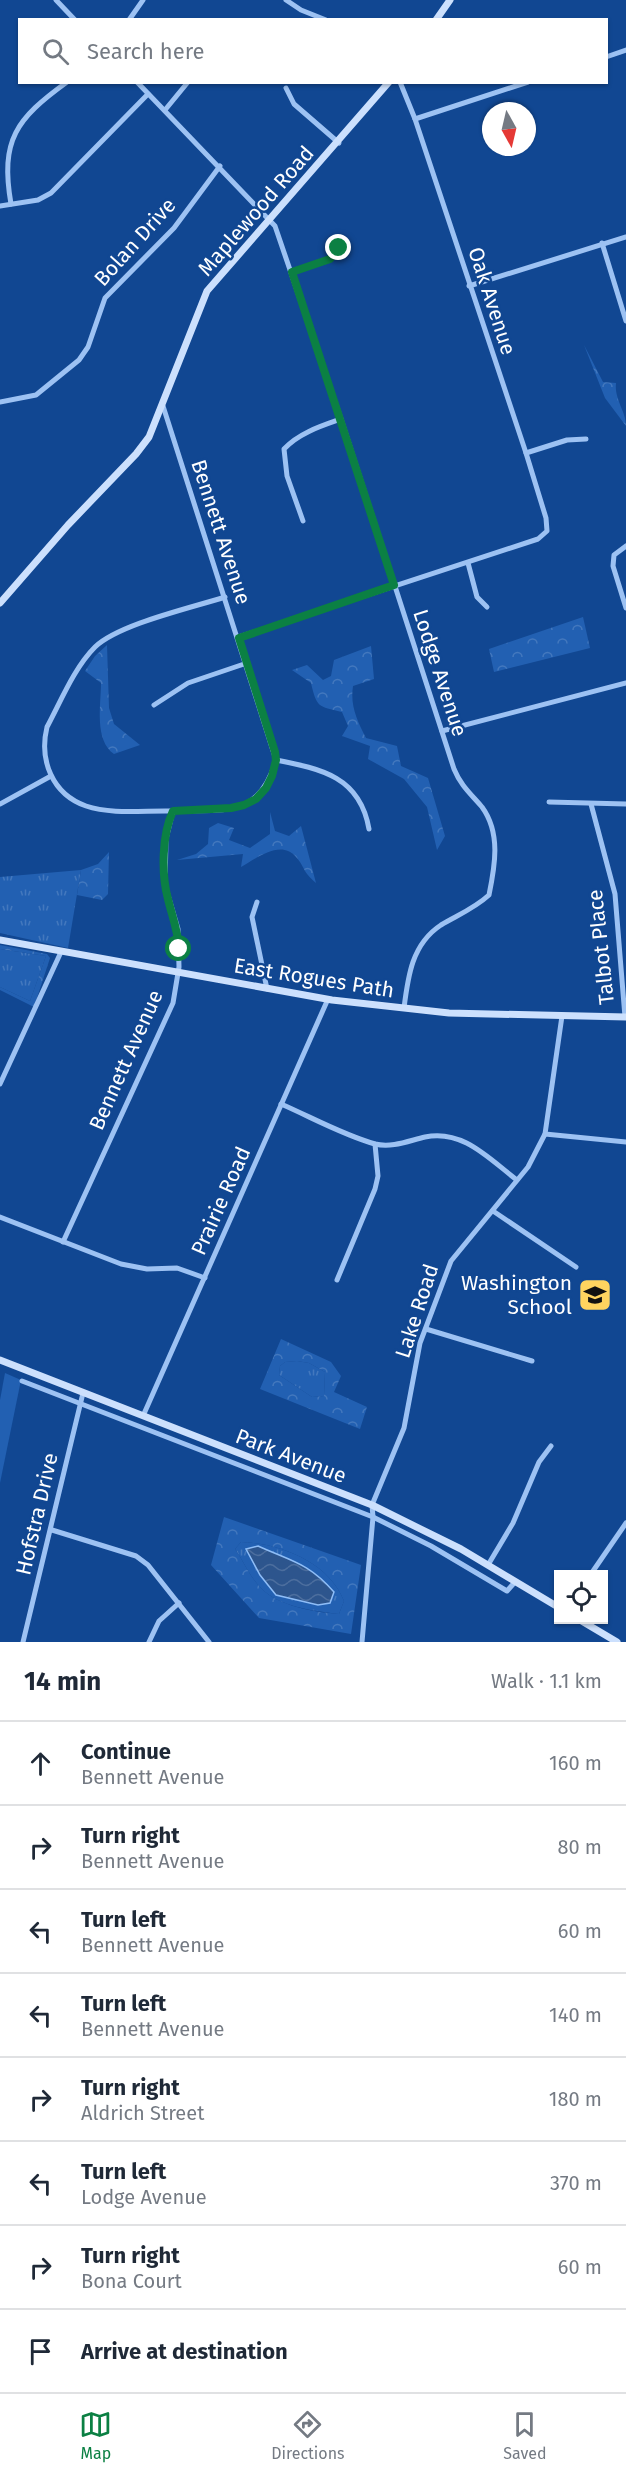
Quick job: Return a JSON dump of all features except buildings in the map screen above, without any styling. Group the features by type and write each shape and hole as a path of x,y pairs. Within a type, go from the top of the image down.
{"street":[{"path":"56,0 73,18"},
{"path":"130,18 142,0"},
{"path":"286,0 301,10 321,18"},
{"path":"437,18 450,0"},
{"path":"608,56 626,50"},
{"path":"11,204 3,175 4,144 16,127 65,84"},
{"name":"Lodge Avenue","path":"139,84 270,219 292,272 460,783 490,819 494,835 493,877 489,895 477,906 441,926 424,940 415,954 404,1008"},
{"path":"165,110 186,84"},
{"name":"Maplewood Road","path":"1,599 136,454 149,437 207,291 339,143 387,84"},
{"name":"Oak Avenue","path":"401,84 415,119 546,518 547,531 538,539 468,563"},
{"path":"415,119 522,84"},
{"path":"286,88 294,104 339,143"},
{"path":"0,206 38,200 51,193 148,94"},
{"name":"Bolan Drive","path":"0,402 36,395 52,385 79,360 88,347 105,298 174,228 220,166"},
{"path":"469,286 626,237"},
{"path":"602,243 626,321"},
{"path":"292,272 330,259 339,248"},
{"name":"Bennett Avenue","path":"163,406 247,663 276,760"},
{"path":"303,521 287,476 284,449 300,436 341,419"},
{"path":"526,453 567,440 586,439"},
{"path":"626,546 614,555 613,566 626,608"},
{"path":"239,638 394,585 468,563 477,597 487,607"},
{"path":"225,597 126,629 96,646 84,659 47,727 44,753 51,776 64,792 87,806 105,809 173,811 231,808 256,799 266,788 276,760 318,769 344,783 365,809 369,829"},
{"path":"154,705 188,683 247,663"},
{"path":"442,731 626,683"},
{"path":"0,804 51,776"},
{"path":"549,802 626,804"},
{"name":"Talbot Place","path":"591,804 615,894 625,1017"},
{"name":"Bennett Avenue","path":"63,1242 173,1003 178,973 178,929 165,885 166,839 173,811"},
{"path":"257,902 252,917 267,989"},
{"name":"East Rogues Path","path":"0,940 328,999 449,1013 625,1017"},
{"path":"0,1084 61,952"},
{"name":"Prairie Road","path":"143,1416 328,999"},
{"name":"Lake Road","path":"372,1505 408,1412 417,1358 451,1261 460,1246 517,1180 534,1157 545,1134 562,1016"},
{"path":"281,1104 375,1144 392,1145 447,1135 470,1144 517,1180"},
{"path":"545,1134 626,1142"},
{"path":"337,1280 375,1189 378,1176 375,1144"},
{"path":"493,1210 576,1267"},
{"path":"0,1217 128,1266 147,1269 177,1268 205,1278"},
{"path":"426,1329 532,1361"},
{"name":"Park Avenue","path":"0,1360 372,1505 432,1534 554,1605"},
{"path":"22,1381 79,1405 374,1517 431,1546 507,1591 515,1582"},
{"name":"Hofstra Drive","path":"23,1642 52,1530 83,1393"},
{"path":"488,1565 513,1523 539,1462 551,1446"},
{"path":"362,1642 374,1517 372,1505"},
{"path":"594,1570 626,1523"},
{"path":"52,1530 136,1556 158,1575 209,1642"},
{"path":"149,1642 159,1622 179,1603"},
{"path":"587,1624 617,1642"}],"green space":[{"path":"584,345 603,382 616,383 626,426 605,398"},
{"path":"583,617 590,648 494,672 489,649"},
{"path":"107,645 109,708 114,724 140,745 114,754 108,748 101,731 101,683 85,671 95,656"},
{"path":"371,646 374,679 353,686 352,700 355,713 366,738 397,746 401,766 428,778 445,836 437,850 427,807 404,779 368,759 370,746 342,736 348,726 342,712 320,705 311,683 292,670 307,665 323,680 331,676 334,660"},
{"path":"270,812 275,831 289,836 301,826 316,883 296,857 283,850 261,855 241,867 243,854 177,860 196,854 208,844 209,828 218,823 234,828 229,840 250,848 270,834"},
{"path":"109,852 108,894 102,900 77,895 81,870 98,864"},
{"path":"81,870 68,948 0,933 0,877"},
{"path":"0,945 47,954 50,958 34,1007 0,990 0,987 30,1001 46,956 0,949"},
{"path":"0,949 46,956 30,1001 0,987"},
{"path":"281,1339 331,1362 341,1376 334,1392 367,1407 360,1429 260,1389","holes":["285,1362 309,1363 325,1372 324,1396 312,1397 279,1375 280,1366"]},
{"path":"285,1362 309,1363 325,1372 324,1396 312,1397 279,1375 280,1366"},
{"path":"5,1373 21,1380 0,1483 0,1400"},
{"path":"224,1517 361,1565 351,1634 259,1618 211,1565","holes":["241,1542 256,1543 301,1557 327,1575 337,1587 344,1601 339,1614 297,1607 268,1594 254,1579 235,1549"]},
{"path":"241,1542 271,1546 315,1565 337,1587 344,1601 339,1614 297,1607 268,1594 254,1579 235,1549"}],"water":[{"path":"258,1546 299,1564 325,1582 334,1592 330,1603 318,1605 276,1595 260,1575 246,1549"}],"place":[{"name":"Washington School","path":"595,1295"}],"route":[{"path":"179,949 178,929 165,885 167,829 173,811 231,808 244,805 256,799 266,788 276,760 239,638 394,585 374,517 292,272 330,259 339,248"}]}
